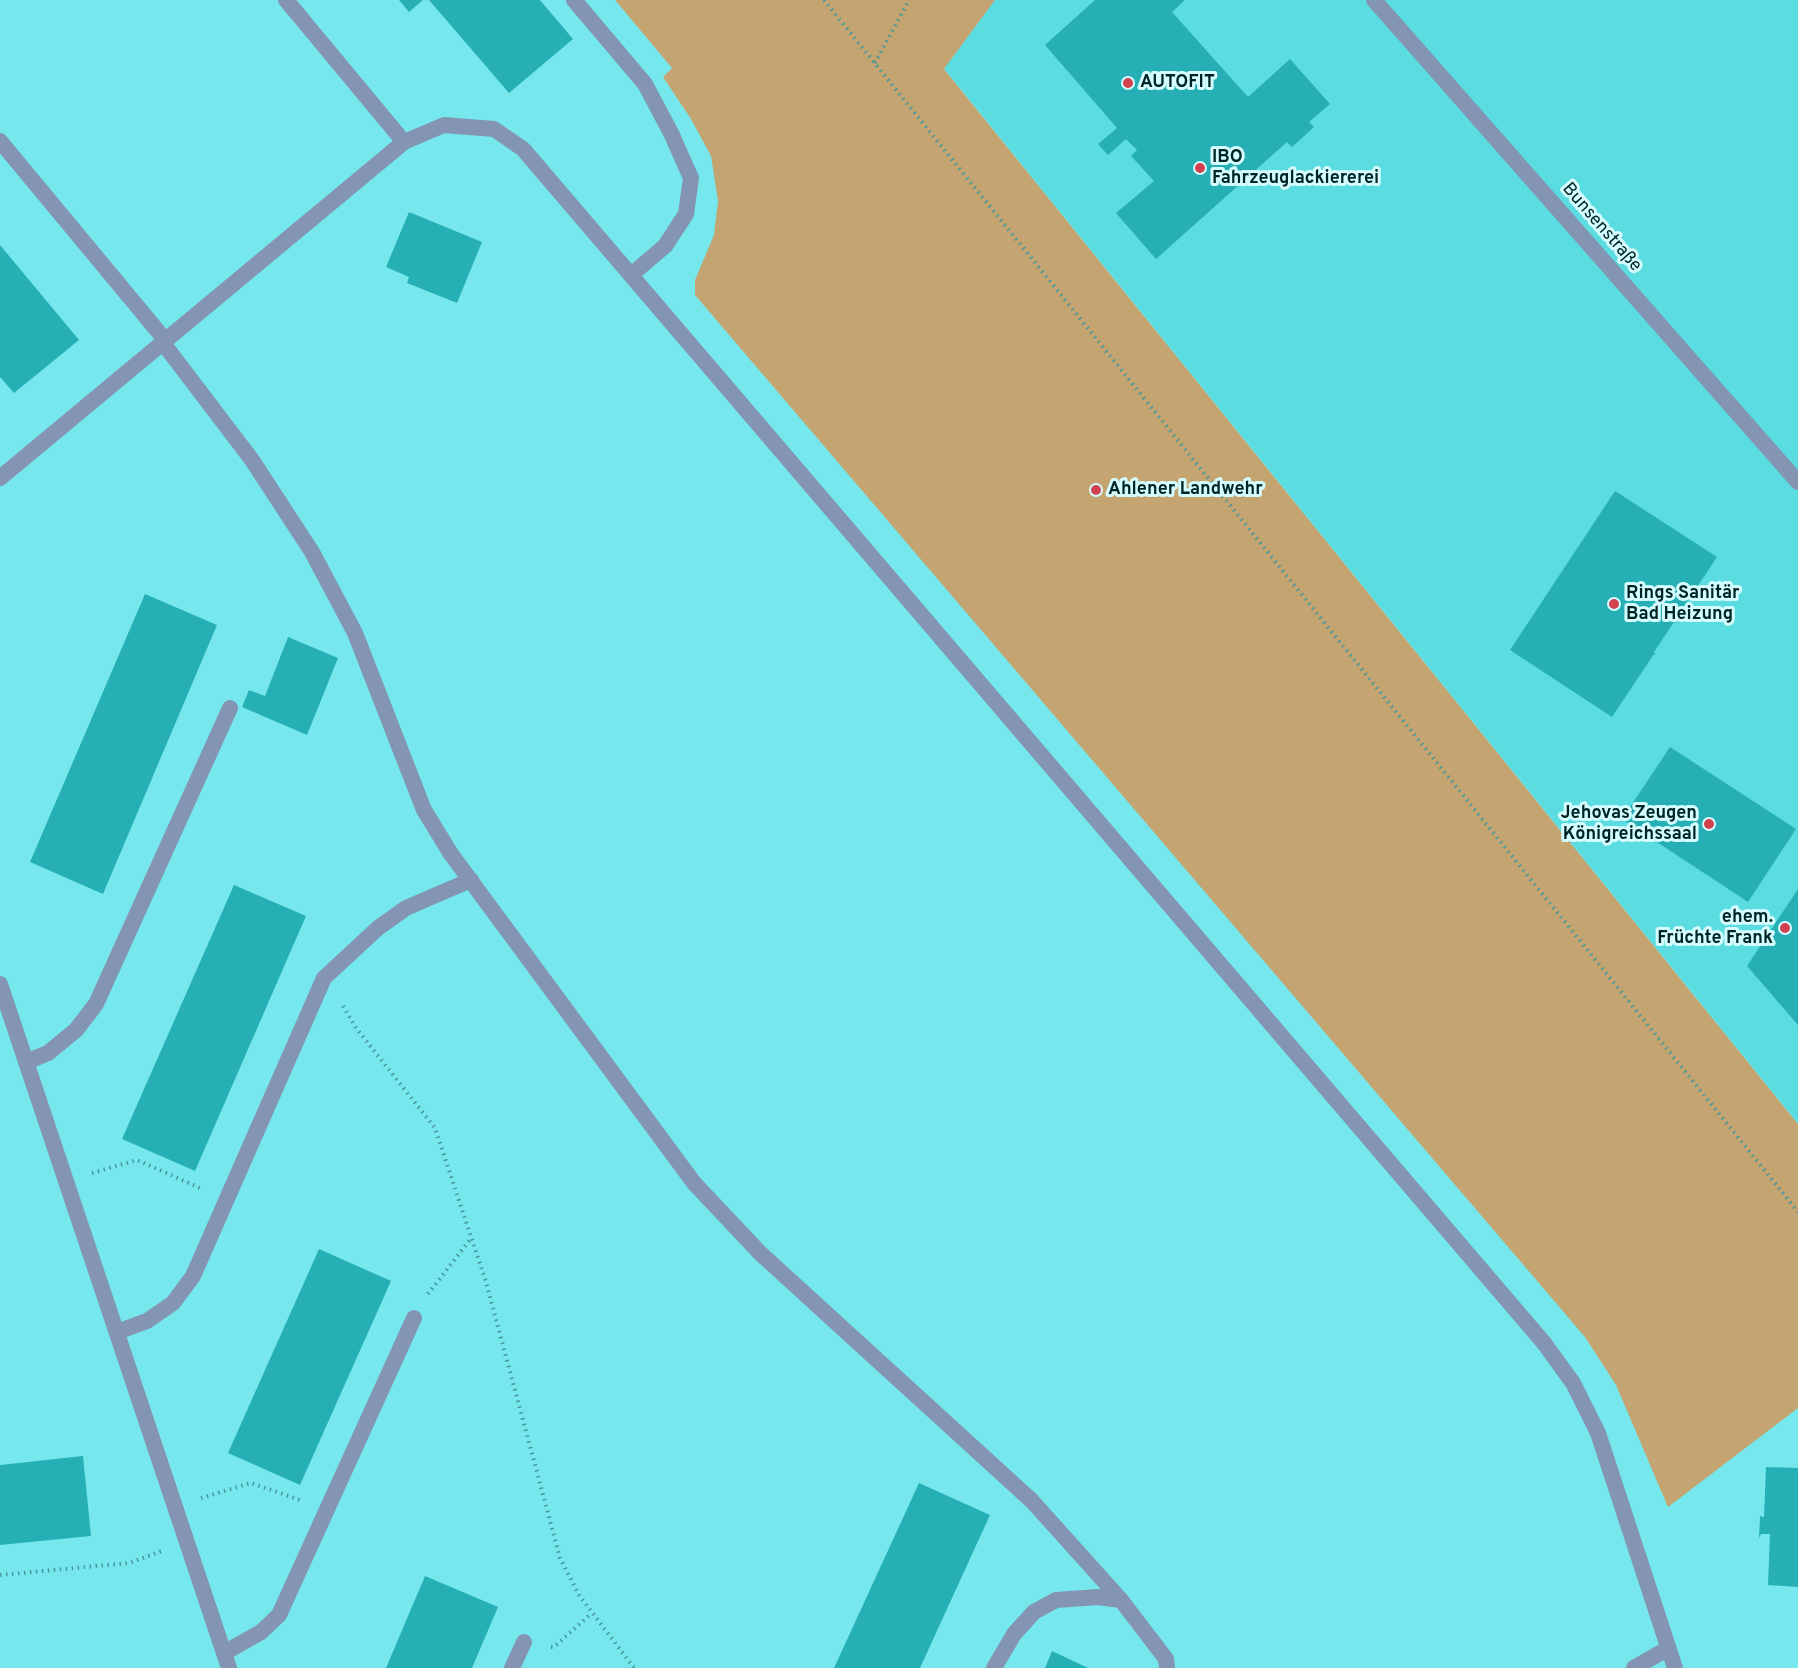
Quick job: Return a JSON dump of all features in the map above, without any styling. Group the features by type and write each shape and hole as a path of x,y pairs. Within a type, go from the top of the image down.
{"street":[{"path":"286,0 404,142"},
{"path":"574,0 645,84 671,133 691,178 687,214 665,246 631,275"},
{"name":"Bunsenstraße","path":"1374,0 1798,482"},
{"path":"0,478 404,142 444,125 494,129 523,149 1544,1343 1573,1383 1598,1433 1675,1668"},
{"path":"0,141 164,342 252,460 312,552 354,633 424,810 471,880 694,1183 760,1253 1032,1501 1121,1600 1166,1659 1167,1668"},
{"path":"26,1062 48,1053 76,1030 96,1004 230,708"},
{"path":"117,1332 147,1321 173,1303 193,1276 324,978 378,928 406,908 471,880"},
{"path":"0,984 226,1660 279,1615 414,1318"},
{"path":"994,1668 1014,1634 1034,1612 1056,1600 1088,1597 1121,1600"},
{"path":"512,1668 524,1642"},
{"path":"1634,1668 1667,1649"}],"path":[{"path":"824,0 1798,1212"},
{"path":"875,63 909,0"},
{"path":"330,971 346,1015 435,1128 472,1238 561,1558 579,1595 634,1668"},
{"path":"66,1181 137,1160 227,1200"},
{"path":"414,1318 425,1298 472,1238"},
{"path":"175,1506 251,1483 327,1510"},
{"path":"0,1575 129,1563 187,1542"},
{"path":"524,1642 554,1647 592,1613"}],"shaded area":[{"path":"615,0 995,0 944,69 1798,1124 1798,1408 1668,1507 1616,1385 1585,1337 695,295 695,280 714,235 718,201 711,156 691,119 663,77 672,68"},
{"path":"995,0 1798,0 1798,1123 944,68"}],"building":[{"path":"399,0 423,0 409,12"},
{"path":"429,0 540,0 573,39 509,93"},
{"path":"1095,0 1185,0 1172,12 1248,97 1290,59 1330,104 1309,122 1314,127 1292,147 1287,142 1156,259 1116,213 1154,181 1131,156 1137,150 1126,139 1108,155 1098,144 1117,128 1045,45"},
{"path":"409,212 482,242 457,303 407,283 409,277 386,267"},
{"path":"0,245 79,340 14,393 0,377"},
{"name":"Rings Sanitär Bad Heizung","path":"1615,491 1717,557 1675,620 1677,623 1674,622 1654,652 1656,655 1654,654 1612,717 1510,650"},
{"path":"145,594 217,625 103,894 30,862"},
{"path":"288,637 338,658 307,735 242,707 249,690 265,696"},
{"name":"Jehovas Zeugen Königreichssaal","path":"1670,747 1796,829 1748,902 1622,819"},
{"path":"234,885 306,916 195,1171 122,1139"},
{"name":"ehem. Früchte Frank","path":"1798,889 1798,1025 1747,966"},
{"path":"319,1249 391,1281 300,1485 228,1453"},
{"path":"83,1456 91,1536 0,1545 0,1465"},
{"path":"1766,1467 1798,1468 1798,1587 1768,1585 1770,1534 1761,1534 1759,1538 1760,1516 1764,1517"},
{"path":"919,1483 990,1515 920,1668 834,1668"},
{"path":"425,1576 498,1607 472,1668 386,1668"},
{"path":"1052,1651 1088,1668 1045,1668"}],"place":[{"name":"AUTOFIT","path":"1128,83"},
{"name":"IBO Fahrzeuglackiererei","path":"1200,168"},
{"name":"Ahlener Landwehr","path":"1096,490"},
{"name":"Rings Sanitär Bad Heizung","path":"1614,604"},
{"name":"Jehovas Zeugen Königreichssaal","path":"1709,824"},
{"name":"ehem. Früchte Frank","path":"1785,928"}]}
